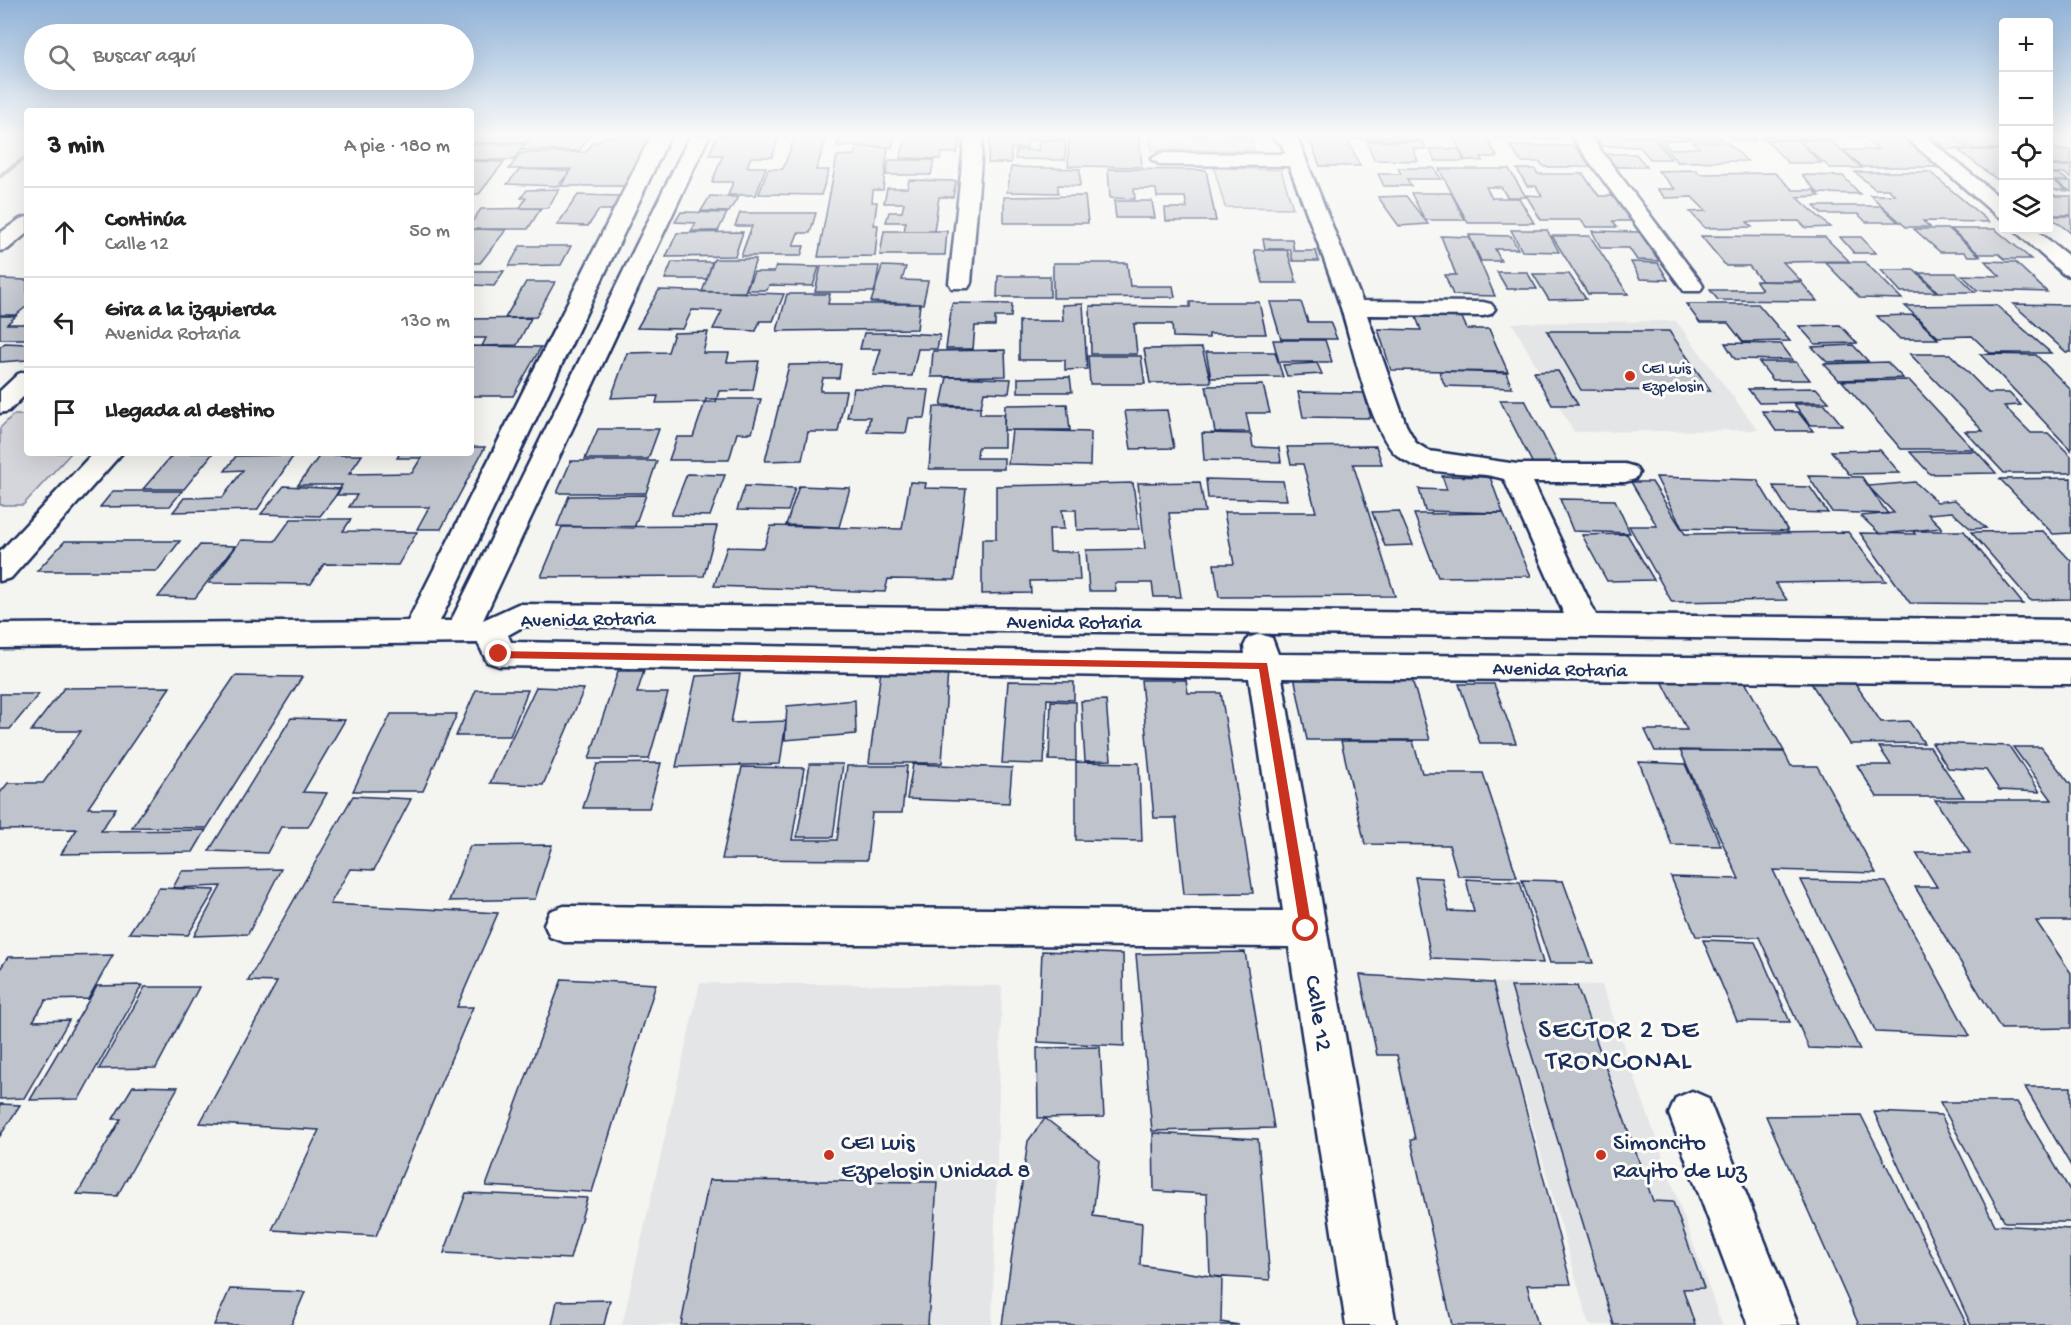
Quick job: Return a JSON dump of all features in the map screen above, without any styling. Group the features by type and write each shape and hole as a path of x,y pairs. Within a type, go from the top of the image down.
{"street":[{"path":"418,633 631,198"},
{"path":"0,636 475,632 672,198"},
{"path":"960,284 968,198"},
{"path":"1312,198 1353,308 1398,441 1405,448 1424,460 1446,466 1500,467 1515,473 1625,473"},
{"path":"1626,198 1692,286"},
{"path":"1987,198 1999,208"},
{"path":"0,244 24,225"},
{"path":"2029,234 2071,269"},
{"path":"1353,308 1483,309"},
{"path":"0,571 105,456"},
{"path":"1515,473 1585,625"},
{"name":"Avenida Rotaria","path":"2071,631 518,615 475,632 499,654 1264,666 2071,672"},
{"name":"Calle 12","path":"1256,622 1371,1325"},
{"path":"564,924 1306,929"},
{"path":"1692,1114 1773,1325"}],"shaded area":[{"path":"1222,198 1290,198 1293,208 1225,207"},
{"name":"CEI Luis Ezpelosin","path":"1676,321 1758,430 1574,432 1512,323"},
{"path":"13,415 24,415 24,456 68,456 23,505 0,505 0,428"},
{"name":"CEI Luis Ezpelosin Unidad 8","path":"700,983 1002,986 992,1325 622,1325"},
{"name":"Simoncito Rayito de Luz","path":"1493,983 1602,985 1722,1325 1589,1325"}],"building":[{"path":"521,198 554,198 548,208 520,208 526,198"},
{"path":"576,198 621,198 613,210 599,210 588,226 557,225"},
{"path":"709,198 738,198 729,212 701,211"},
{"path":"829,198 872,198 872,202 877,202 874,225 878,225 875,256 818,257"},
{"path":"885,198 939,198 934,231 904,231 906,222 886,222 889,212 902,212 904,203 884,203"},
{"path":"1004,198 1085,198 1088,223 1004,223"},
{"path":"1185,198 1211,198 1216,221 1166,221 1165,208 1187,208"},
{"path":"1379,198 1407,198 1428,224 1399,226"},
{"path":"1414,198 1454,198 1465,220 1425,220"},
{"path":"1454,198 1519,198 1534,223 1468,223"},
{"path":"1528,198 1614,198 1632,221 1613,221 1617,227 1586,227 1581,220 1541,220"},
{"path":"1693,198 1798,198 1830,227 1806,228 1799,221 1747,222 1752,227 1705,228 1690,212 1706,211"},
{"path":"1873,198 1960,198 1989,222 1923,221 1930,227 1906,227"},
{"path":"2053,198 2071,198 2071,215 2053,215"},
{"path":"1114,201 1152,201 1155,218 1116,218"},
{"path":"1814,206 1881,206 1898,222 1866,222 1858,214 1822,214"},
{"path":"541,208 528,229 474,229 474,219 481,209"},
{"path":"681,212 727,213 718,231 691,231 696,223 675,222"},
{"path":"740,213 816,213 810,233 798,233 793,246 804,246 801,256 741,256 752,226 735,226"},
{"path":"2053,216 2071,216 2071,233 2053,219"},
{"path":"474,229 506,230 480,263 474,263"},
{"path":"1914,229 1949,229 1980,256 1968,256 1964,252 1940,252"},
{"path":"1951,229 1995,229 2031,259 2005,259 1999,254 1979,254"},
{"path":"1511,230 1547,230 1559,252 1522,251"},
{"path":"884,231 947,231 945,255 880,255"},
{"path":"1592,231 1640,232 1659,261 1637,260 1629,248 1601,248"},
{"path":"743,232 735,256 666,257 677,233"},
{"path":"1469,235 1511,236 1518,249 1495,249 1501,261 1481,261"},
{"path":"1441,236 1469,237 1495,296 1453,295 1445,275 1456,275"},
{"path":"1552,236 1590,236 1628,294 1588,294"},
{"path":"1701,236 1825,237 1849,261 1783,262 1801,281 1762,281 1749,266 1726,266"},
{"path":"1840,237 1861,237 1876,253 1854,253"},
{"path":"1263,239 1292,239 1294,251 1316,251 1319,261 1293,261 1290,249 1265,249"},
{"path":"520,246 571,246 561,265 509,266"},
{"path":"1254,250 1287,250 1297,283 1263,283"},
{"path":"714,259 756,259 745,292 702,292"},
{"path":"1985,261 2015,262 2047,292 1977,290 1962,275 2000,276"},
{"path":"672,262 712,262 707,279 665,279"},
{"path":"1631,262 1658,263 1668,280 1640,279"},
{"path":"1825,262 1865,262 1902,299 1860,298"},
{"path":"1053,263 1127,263 1130,286 1173,286 1175,297 1053,298"},
{"path":"776,266 819,267 813,286 769,285 767,290 746,290 754,272 774,272"},
{"path":"821,266 879,266 875,292 815,292"},
{"path":"882,266 906,267 902,280 928,281 923,304 871,302"},
{"path":"1881,270 1914,270 1936,292 1901,292"},
{"path":"474,271 504,271 494,286 474,285"},
{"path":"1497,272 1527,272 1537,289 1507,289"},
{"path":"1919,273 1956,273 1975,292 1938,292"},
{"path":"1533,274 1569,274 1586,299 1549,300"},
{"path":"998,276 1050,276 1050,297 997,297"},
{"path":"0,279 24,280 24,308 16,315 0,315"},
{"path":"1756,281 1801,282 1817,301 1718,300 1710,290 1762,290"},
{"path":"526,282 555,282 536,317 505,318"},
{"path":"659,290 784,294 773,321 760,321 756,331 713,329 722,311 692,310 683,329 637,328"},
{"path":"787,294 830,294 828,304 920,304 917,329 777,331"},
{"path":"1190,302 1259,302 1266,334 1209,334 1209,338 1173,337 1172,324 1134,324 1137,354 1091,354 1090,306 1190,307"},
{"path":"1270,302 1301,302 1308,322 1330,322 1337,339 1281,339"},
{"path":"952,303 1012,304 1011,317 995,317 995,326 975,326 973,349 946,349"},
{"path":"1083,304 1087,369 1065,370 1065,360 1019,360 1019,321 1063,321 1062,305"},
{"path":"1686,304 1758,304 1790,341 1743,342 1728,323 1700,323"},
{"path":"2013,304 2071,305 2071,352 2066,352"},
{"path":"1996,305 2051,353 1990,353 1972,336 1938,337 1905,306"},
{"path":"1414,312 1460,313 1467,329 1489,329 1508,372 1391,370 1378,329 1421,330"},
{"path":"1913,315 1938,339 1900,339 1877,316"},
{"path":"0,316 16,316 7,324 24,324 24,339 0,339"},
{"path":"531,318 517,345 482,346 486,338 474,338 474,319"},
{"path":"1840,325 1857,343 1815,344 1799,326"},
{"path":"1547,331 1669,331 1711,391 1581,390"},
{"path":"708,332 703,353 729,353 727,362 759,361 753,390 719,391 716,402 656,403 658,396 611,398 627,353 668,352 674,333"},
{"path":"864,333 940,335 937,349 918,349 912,376 873,375 881,349 860,349"},
{"path":"1273,340 1325,340 1332,362 1279,362"},
{"path":"5,343 24,344 24,360 0,362 0,347"},
{"path":"1725,343 1781,344 1793,360 1735,359"},
{"path":"1853,345 1868,361 1827,362 1812,347"},
{"path":"474,346 541,347 513,396 474,396"},
{"path":"1202,348 1211,382 1150,383 1144,349"},
{"path":"1005,350 1006,376 931,377 933,351"},
{"path":"1206,352 1275,352 1283,377 1211,378"},
{"path":"1910,354 1950,354 1988,393 2009,393 2021,405 2004,406 2031,433 2048,433 2071,456 2071,473 2004,473 1965,431 1983,431"},
{"path":"1980,354 2036,355 2071,390 2071,450"},
{"path":"1088,356 1141,356 1145,384 1090,384"},
{"path":"1759,362 1796,362 1810,380 1773,380"},
{"path":"1887,362 1903,378 1839,380 1824,364"},
{"path":"1317,363 1322,374 1287,376 1283,365"},
{"path":"841,364 839,378 823,378 820,391 846,391 838,432 808,432 802,460 765,461 789,365"},
{"path":"1439,371 1506,373 1512,388 1445,386"},
{"path":"1558,371 1578,405 1552,405 1534,372"},
{"path":"947,377 1011,379 1009,393 984,392 981,407 941,405"},
{"path":"1070,377 1072,392 1018,392 1018,378"},
{"path":"1909,380 1973,449 1901,449 1842,381"},
{"path":"1263,385 1270,413 1246,413 1250,432 1215,432 1206,386"},
{"path":"854,388 929,390 925,418 909,418 906,433 867,432 870,417 847,417"},
{"path":"1816,388 1829,402 1759,403 1748,389"},
{"path":"1298,392 1364,393 1371,418 1303,417"},
{"path":"706,399 761,399 752,433 737,433 729,460 669,460 677,437 693,437"},
{"path":"1500,400 1525,400 1559,466 1534,466"},
{"path":"1067,404 1070,430 1004,430 1005,405"},
{"path":"1794,404 1825,404 1842,425 1810,425"},
{"path":"934,407 980,407 980,414 1004,414 1004,447 978,447 977,458 1004,458 1004,469 929,469"},
{"path":"1167,410 1174,448 1131,449 1125,411"},
{"path":"1762,411 1798,412 1813,431 1776,431"},
{"path":"598,429 659,429 648,459 585,459"},
{"path":"1012,430 1091,432 1090,466 1008,464"},
{"path":"1202,433 1251,434 1253,447 1279,448 1281,462 1204,460"},
{"path":"1376,446 1382,464 1353,464 1395,596 1219,597 1214,564 1234,564 1224,512 1316,512 1303,464 1291,464 1287,447"},
{"path":"474,447 485,447 441,529 417,529 429,507 349,507 357,495 336,495 342,485 298,485 319,456 361,456 349,474 412,473 421,458 397,458 398,456 474,456"},
{"path":"1880,450 1900,473 1849,474 1831,451"},
{"path":"1976,451 1996,473 1930,474 1910,452"},
{"path":"171,456 211,456 184,489 143,489"},
{"path":"236,456 293,456 257,510 173,512 184,498 223,497 243,470 225,471"},
{"path":"571,461 657,461 646,493 557,493"},
{"path":"687,474 725,475 710,516 671,515"},
{"path":"1442,476 1490,477 1503,513 1425,511 1419,489 1447,490"},
{"path":"1808,476 1862,477 1888,514 1832,512"},
{"path":"1656,477 1757,480 1788,531 1682,528"},
{"path":"2071,478 2071,533 2053,534 2000,479"},
{"path":"1206,479 1283,481 1287,500 1208,498"},
{"path":"910,482 926,483 925,488 966,489 955,580 888,579 885,592 714,586 727,547 764,548 771,526 902,529"},
{"path":"1200,482 1205,512 1169,513 1181,597 1154,597 1152,583 1115,583 1116,591 1089,591 1086,550 1145,549 1138,483"},
{"path":"1631,482 1652,482 1685,534 1848,532 1886,581 1775,583 1787,600 1672,602 1629,526 1657,526"},
{"path":"1915,482 1937,502 1955,500 1986,528 1971,529 1952,512 1928,514 1942,528 1880,534 1861,516 1894,513 1868,486"},
{"path":"1133,483 1139,529 1077,530 1076,510 1062,510 1064,529 1049,529 1050,552 1078,552 1080,580 1030,581 1031,593 982,594 982,539 996,539 996,486"},
{"path":"284,486 341,489 320,516 261,514"},
{"path":"745,486 795,488 788,511 737,510"},
{"path":"799,486 850,488 839,527 786,525"},
{"path":"1773,486 1810,487 1828,513 1789,512"},
{"path":"113,491 182,491 170,506 100,507"},
{"path":"646,495 634,528 557,526 569,496"},
{"path":"1560,499 1615,500 1630,533 1573,531"},
{"path":"1399,511 1413,545 1385,546 1372,512"},
{"path":"1503,513 1531,576 1438,577 1414,514"},
{"path":"291,519 351,519 343,531 417,532 398,565 324,564 311,584 209,583 241,540 275,541"},
{"path":"717,526 704,576 541,577 562,527"},
{"path":"1913,531 1964,531 2023,604 1910,603 1860,533 1915,534"},
{"path":"2043,531 2071,561 2071,599 2030,600 1971,532"},
{"path":"1627,534 1654,580 1607,581 1582,535"},
{"path":"65,541 180,541 157,571 37,571"},
{"path":"200,545 235,546 195,598 158,597"},
{"path":"881,670 948,670 942,763 869,763"},
{"path":"618,671 644,671 637,693 668,693 649,759 589,759"},
{"path":"1658,673 1740,673 1784,751 1655,751 1645,730 1687,730"},
{"path":"740,674 731,723 786,721 780,764 676,767 696,676"},
{"path":"235,676 302,677 207,828 132,827"},
{"path":"1294,676 1411,676 1430,740 1307,740"},
{"path":"1141,680 1186,680 1188,693 1221,693 1253,893 1184,894 1176,818 1154,818"},
{"path":"1809,680 1853,680 1881,722 1909,721 1924,743 1850,744"},
{"path":"1008,681 1074,682 1074,700 1047,699 1044,764 1002,763"},
{"path":"1459,684 1494,684 1516,743 1480,743"},
{"path":"170,687 88,808 116,808 101,831 206,830 193,852 61,854 77,829 0,830 0,793 8,783 43,783 81,731 31,731 64,688"},
{"path":"536,687 584,689 543,785 490,783"},
{"path":"476,690 528,690 510,736 456,736"},
{"path":"0,694 39,694 10,729 0,729"},
{"path":"855,700 856,734 785,740 787,706"},
{"path":"1106,700 1111,760 1085,761 1081,701"},
{"path":"1051,701 1076,702 1076,761 1049,760"},
{"path":"391,714 457,714 423,791 353,791"},
{"path":"291,718 345,720 303,792 327,793 308,827 281,827 267,853 209,851"},
{"path":"1341,741 1413,741 1422,773 1483,773 1517,877 1458,876 1449,845 1365,844"},
{"path":"1932,743 2009,746 2040,792 1999,790 1986,770 1948,768"},
{"path":"1879,747 1930,747 1964,797 1877,797 1857,765 1891,765"},
{"path":"2013,747 2041,747 2071,785 2071,921 2036,921 2071,973 2071,1028 2001,1029 1915,887 1937,887 1916,853 1970,853 1935,800 2052,800"},
{"path":"1680,750 1784,752 1791,766 1817,766 1876,873 1773,870 1860,1050 1809,1048 1759,937 1696,936 1671,877 1739,879"},
{"path":"1076,762 1139,763 1142,841 1076,840"},
{"path":"1639,762 1685,764 1721,846 1672,845"},
{"path":"661,763 649,808 583,808 597,764"},
{"path":"810,764 843,764 833,837 797,837"},
{"path":"913,764 1012,768 1009,803 907,799"},
{"path":"847,766 907,766 902,813 872,813 867,860 722,859 742,767 804,768 792,840 837,840"},
{"path":"353,796 411,799 374,870 350,869 330,904 498,913 457,1007 473,1007 376,1236 272,1230 319,1130 200,1123 277,982 248,981"},
{"path":"552,845 535,899 449,901 470,846"},
{"path":"281,869 248,934 194,936 221,886 173,888 182,871"},
{"path":"1415,877 1442,878 1449,911 1474,912 1466,879 1520,882 1543,963 1431,958"},
{"path":"1522,880 1563,881 1593,963 1550,963"},
{"path":"1801,880 1886,882 1970,1036 1876,1032"},
{"path":"159,888 215,890 188,935 129,933"},
{"path":"1703,940 1755,942 1790,1022 1737,1021"},
{"path":"1042,951 1123,954 1124,1046 1038,1042"},
{"path":"1245,952 1274,1128 1152,1131 1136,954"},
{"path":"113,955 88,999 46,1000 33,1021 69,1020 24,1098 0,1099 0,969 8,957"},
{"path":"1360,975 1493,983 1571,1284 1527,1285 1538,1325 1452,1325 1411,1140 1415,1139 1397,1055 1377,1055"},
{"path":"562,979 656,984 592,1192 486,1186"},
{"path":"142,985 79,1099 30,1100 97,986"},
{"name":"Simoncito Rayito de Luz","path":"1577,986 1653,1201 1673,1202 1704,1288 1683,1289 1695,1325 1614,1325 1511,987"},
{"path":"145,987 199,987 156,1068 99,1069"},
{"path":"1100,1047 1104,1117 1038,1118 1037,1048"},
{"path":"133,1086 178,1087 117,1196 77,1194 121,1119 113,1119"},
{"path":"2025,1087 2071,1087 2071,1166"},
{"path":"1940,1102 2017,1102 2071,1192 2071,1222 2005,1222"},
{"path":"0,1104 20,1105 0,1136"},
{"path":"1874,1112 1941,1115 1995,1225 2071,1229 2071,1325 1971,1325"},
{"path":"1861,1115 1967,1325 1859,1325 1766,1116"},
{"path":"1045,1118 1099,1160 1093,1216 1142,1223 1140,1265 1222,1278 1221,1322 1239,1325 1002,1325 1028,1141"},
{"path":"1153,1133 1258,1139 1270,1280 1210,1276 1207,1194 1154,1191"},
{"path":"709,1180 937,1182 928,1325 681,1325"},
{"path":"466,1193 587,1198 570,1259 444,1253"},
{"path":"230,1289 305,1292 291,1325 214,1325"},
{"path":"610,1300 604,1325 552,1325 557,1301"}],"place":[{"name":"CEI Luis Ezpelosin","path":"1630,376"},
{"name":"CEI Luis Ezpelosin Unidad 8","path":"829,1155"},
{"name":"Simoncito Rayito de Luz","path":"1601,1155"}],"district":[{"name":"SECTOR 2 DE TRONCONAL","path":"1619,1044"}],"route":[{"path":"499,654 1264,666 1306,929"}]}
